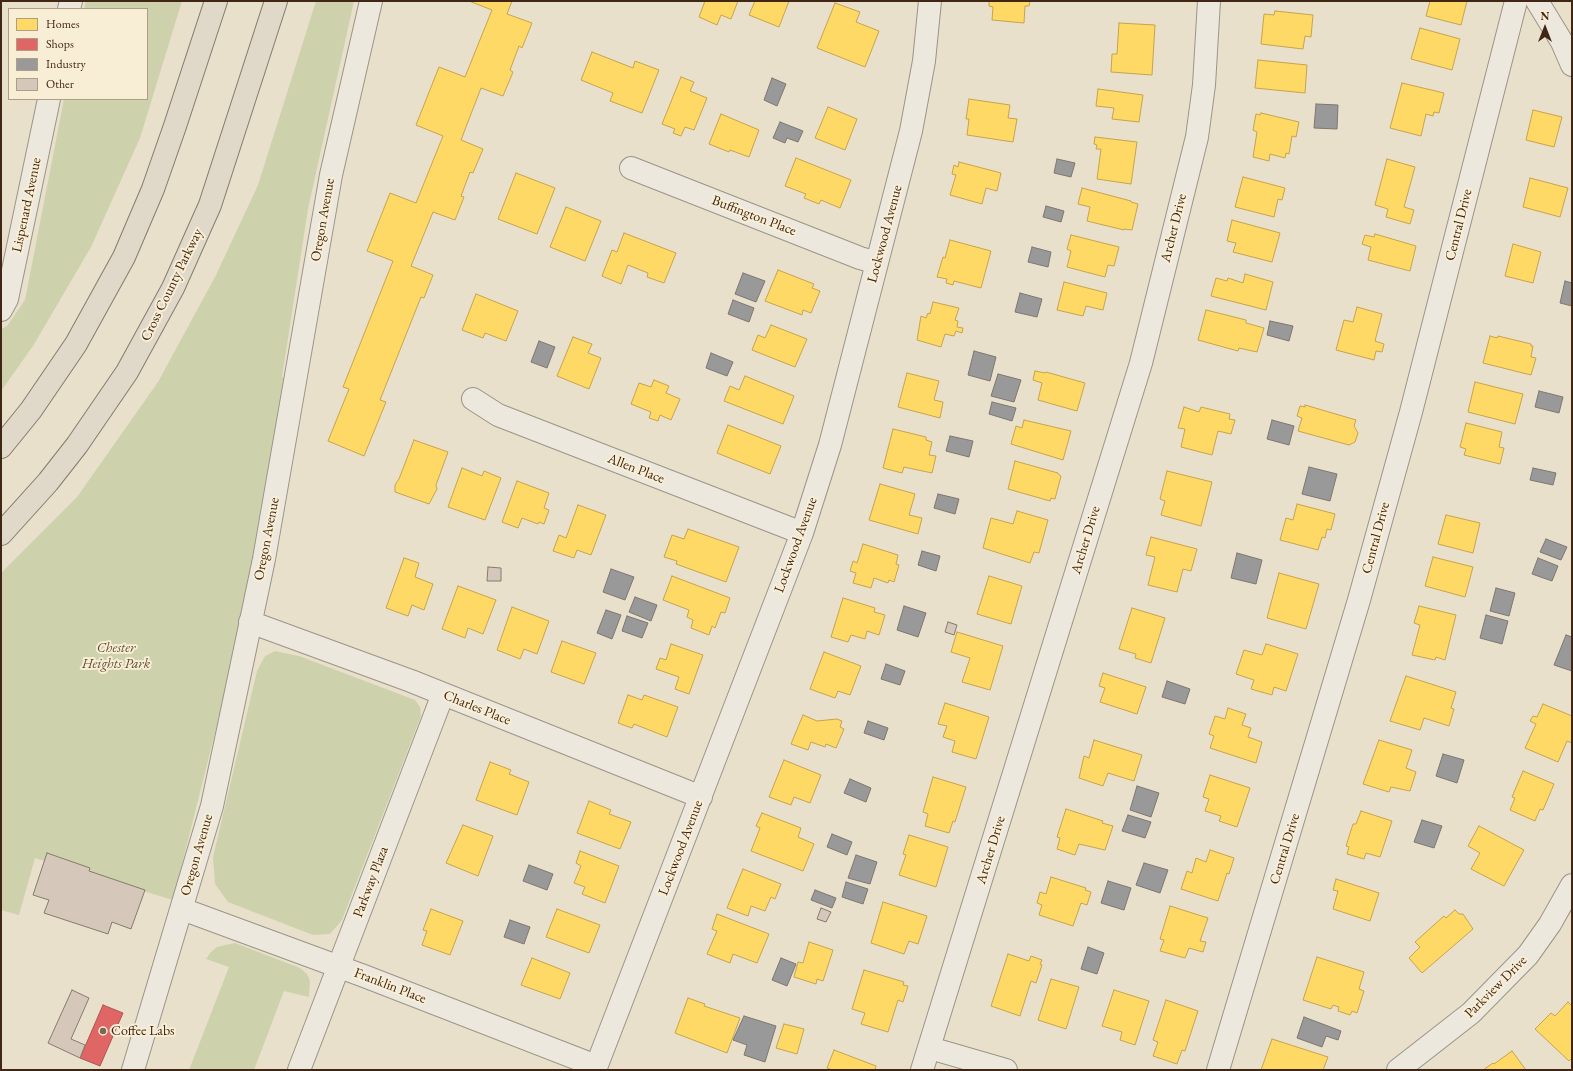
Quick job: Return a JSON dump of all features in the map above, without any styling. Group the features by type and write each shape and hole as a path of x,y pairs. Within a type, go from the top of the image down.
{"highway":[{"path":"1,447 31,410 76,344 124,257 163,161 216,1"},
{"name":"Cross County Parkway","path":"1,534 48,482 77,445 127,372 173,288 210,205 276,1"}],"street":[{"name":"Oregon Avenue","path":"134,1070 212,806 264,559 331,175 371,1"},
{"name":"Lockwood Avenue","path":"595,1068 701,798 802,533 830,445 912,131 924,61 930,1"},
{"name":"Archer Drive","path":"922,1070 1141,363 1197,137 1204,85 1209,1"},
{"name":"Central Drive","path":"1218,1070 1366,577 1411,412 1516,1"},
{"path":"1537,1 1562,42 1572,65"},
{"name":"Lispenard Avenue","path":"1,310 8,299 49,100"},
{"name":"Buffington Place","path":"631,168 860,258 877,263"},
{"name":"Allen Place","path":"472,399 498,415 802,533"},
{"name":"Charles Place","path":"250,622 443,694 701,798"},
{"name":"Parkway Plaza","path":"299,1070 443,694"},
{"name":"Parkview Drive","path":"1398,1070 1471,1013 1528,955 1550,924 1572,885"},
{"name":"Franklin Place","path":"182,909 339,966 595,1068"},
{"path":"930,1048 1006,1070"}],"green space":[{"path":"86,1 182,1 140,138 91,247 33,346 1,391 1,329 7,326 25,300 64,100 148,100 148,8 84,8"},
{"name":"Chester Heights Park","path":"316,1 354,1 308,209 282,377 287,378 241,629 173,900 35,858 19,915 1,910 1,573 77,497 158,382 216,275 258,185"},
{"path":"275,651 299,656 415,700 420,707 421,716 342,920 330,934 313,935 228,902 215,884 213,857 257,671 265,656"},
{"path":"235,943 300,968 307,974 310,981 309,997 284,991 254,1070 189,1070 229,967 206,959 217,947"}],"building: Homes":[{"path":"469,1 512,1 507,14 532,23 522,48 519,46 510,70 513,72 503,96 481,88 461,140 483,149 473,173 470,172 461,196 464,197 455,220 433,212 411,266 433,275 424,298 421,297 380,400 386,402 364,456 328,441 349,389 343,387 393,261 367,251 390,193 416,203 443,136 416,125 439,67 465,77 492,10"},
{"path":"705,1 738,1 731,19 721,15 717,25 699,17"},
{"path":"755,1 789,1 779,27 749,15"},
{"path":"989,1 1030,1 1029,6 1025,6 1024,23 992,20 993,7 989,6"},
{"path":"1430,1 1467,1 1461,25 1426,16"},
{"path":"835,3 860,12 856,22 879,31 865,67 817,48"},
{"path":"1275,11 1313,15 1311,37 1305,36 1303,49 1261,44 1264,14 1274,15"},
{"path":"1119,23 1155,25 1152,75 1111,72 1112,54 1117,54"},
{"path":"1420,28 1460,39 1452,70 1411,59"},
{"path":"592,52 633,68 635,61 659,70 642,113 610,101 613,93 581,80"},
{"path":"1258,60 1307,65 1305,93 1255,88"},
{"path":"681,77 694,82 690,91 707,98 694,130 685,127 681,136 673,133 675,129 662,124"},
{"path":"1402,83 1444,93 1439,113 1434,112 1433,116 1426,114 1421,136 1390,128"},
{"path":"1098,89 1143,95 1139,122 1112,119 1114,108 1096,106"},
{"path":"969,99 1010,105 1008,118 1017,119 1013,142 967,135 969,119 966,119"},
{"path":"828,107 857,119 845,150 815,138"},
{"path":"1533,110 1562,117 1554,147 1526,140"},
{"path":"1261,113 1299,122 1296,137 1292,136 1289,154 1286,153 1285,158 1270,154 1269,161 1253,157 1257,132 1253,130 1256,114 1260,115"},
{"path":"721,114 759,130 749,157 730,150 729,152 709,144"},
{"path":"1095,137 1137,142 1131,184 1097,179 1101,149 1096,149 1097,145 1094,144"},
{"path":"796,158 851,180 840,208 821,200 819,204 804,198 806,194 785,186"},
{"path":"1387,159 1415,167 1404,207 1414,210 1410,224 1386,217 1388,209 1375,205"},
{"path":"959,162 1001,173 997,191 986,188 982,204 950,195 956,175 952,174 954,165 958,167"},
{"path":"516,173 555,188 537,234 498,219"},
{"path":"1243,177 1285,188 1282,200 1278,199 1274,217 1235,207"},
{"path":"1530,178 1568,188 1560,217 1523,207"},
{"path":"1082,188 1138,204 1132,230 1124,230 1087,221 1090,207 1078,204"},
{"path":"566,207 601,221 585,261 550,247"},
{"path":"1232,220 1280,233 1272,262 1233,252 1236,243 1227,241"},
{"path":"624,233 676,253 664,283 647,277 648,273 628,265 621,284 602,276 612,250 617,252"},
{"path":"1375,234 1416,246 1410,271 1368,260 1371,247 1362,244 1365,235 1374,237"},
{"path":"1071,235 1119,247 1114,266 1108,265 1105,277 1067,267 1071,251 1067,249"},
{"path":"950,240 991,251 981,288 954,281 953,285 946,283 947,279 937,277 943,257 945,258"},
{"path":"1513,244 1541,252 1533,283 1505,276"},
{"path":"778,270 814,284 812,288 820,291 811,313 803,310 802,315 765,301"},
{"path":"1245,274 1273,282 1266,310 1211,296 1216,278 1227,281 1228,278 1243,283"},
{"path":"1064,282 1107,293 1103,310 1086,306 1083,316 1057,310"},
{"path":"476,294 518,311 506,341 485,333 483,338 462,330"},
{"path":"933,302 959,308 955,320 958,321 957,327 963,328 962,333 956,331 954,336 945,334 941,347 917,340 921,316 926,318 928,313 930,314"},
{"path":"1357,307 1382,314 1375,341 1384,344 1382,352 1376,351 1374,360 1336,350 1344,320 1353,322"},
{"path":"1206,310 1246,320 1246,323 1264,328 1257,352 1239,348 1238,351 1198,340"},
{"path":"771,325 807,339 795,367 752,350 758,335 765,338"},
{"path":"1490,336 1497,338 1498,336 1531,344 1531,346 1533,346 1531,357 1536,358 1531,375 1483,363"},
{"path":"573,337 592,344 588,353 601,358 589,389 557,376"},
{"path":"1035,371 1046,372 1085,383 1077,411 1038,400 1042,383 1033,380"},
{"path":"907,373 939,381 934,400 943,402 940,418 898,407"},
{"path":"745,376 794,396 783,424 724,401 730,386 739,390"},
{"path":"654,380 669,386 666,393 680,399 671,420 660,415 658,421 649,418 651,412 631,404 639,383 651,387"},
{"path":"1475,382 1523,394 1515,424 1468,412"},
{"path":"1305,405 1356,420 1354,426 1358,433 1355,442 1349,445 1298,431 1302,418 1297,416 1300,406 1305,407"},
{"path":"1184,407 1199,412 1201,407 1230,414 1229,419 1235,420 1231,434 1218,431 1212,455 1181,447 1185,429 1178,428"},
{"path":"1024,420 1071,431 1063,460 1011,444 1016,426 1022,428"},
{"path":"1466,423 1502,432 1499,447 1504,448 1500,464 1464,455 1466,449 1460,447"},
{"path":"728,425 781,446 770,474 717,453"},
{"path":"893,429 926,437 926,440 932,442 929,455 936,456 932,473 904,467 902,473 883,468"},
{"path":"414,440 448,452 436,485 437,489 429,504 395,492 395,485 399,479"},
{"path":"1015,461 1058,473 1061,476 1055,499 1051,498 1050,501 1008,489"},
{"path":"462,468 482,476 484,471 501,478 485,520 448,507"},
{"path":"1167,471 1212,482 1201,526 1161,515 1165,501 1160,499"},
{"path":"517,481 549,493 544,508 549,510 544,524 539,522 538,524 522,518 518,528 502,522"},
{"path":"880,484 915,494 909,515 922,518 918,534 869,520"},
{"path":"1297,504 1335,514 1331,530 1327,529 1325,538 1322,537 1318,550 1280,540 1286,518 1293,520"},
{"path":"578,505 606,515 591,555 577,550 574,558 553,551 559,535 566,538"},
{"path":"1017,511 1048,520 1039,553 1034,552 1030,563 983,548 991,518 1013,524"},
{"path":"1446,515 1480,523 1473,553 1438,544"},
{"path":"688,529 739,547 726,582 676,564 677,561 664,557 672,535 684,539"},
{"path":"1151,537 1197,549 1191,571 1183,569 1177,592 1148,585 1155,557 1146,555"},
{"path":"863,544 898,555 896,564 899,565 894,582 889,580 888,583 874,578 871,588 853,583 856,573 850,571 853,561 857,563"},
{"path":"1433,557 1473,567 1465,597 1425,586"},
{"path":"404,558 419,563 415,577 433,584 424,610 412,605 408,616 386,608"},
{"path":"1279,573 1319,584 1306,629 1267,618"},
{"path":"672,576 730,598 725,613 721,612 715,628 712,626 709,635 691,628 693,620 687,617 689,610 663,600"},
{"path":"989,576 1022,586 1011,624 977,614"},
{"path":"458,586 496,600 483,634 468,628 465,638 442,629"},
{"path":"843,598 875,608 874,612 885,615 879,635 867,631 865,639 851,635 848,642 831,637"},
{"path":"1419,606 1456,615 1445,660 1436,657 1435,660 1412,655 1420,625 1414,623"},
{"path":"512,607 549,621 537,654 524,649 520,659 497,650"},
{"path":"1132,608 1165,618 1151,663 1135,658 1136,654 1119,649"},
{"path":"957,632 1003,646 990,690 962,682 970,658 951,652"},
{"path":"562,641 596,653 584,684 551,672"},
{"path":"671,644 703,655 689,694 675,689 679,677 656,669 660,658 666,660"},
{"path":"1266,644 1298,654 1286,691 1274,687 1272,695 1251,689 1254,680 1236,674 1244,650 1262,655"},
{"path":"824,652 861,666 850,695 838,691 835,698 810,689"},
{"path":"1103,673 1146,687 1137,714 1100,702 1105,688 1099,686"},
{"path":"1406,676 1456,692 1451,708 1454,709 1449,726 1424,718 1420,730 1390,721"},
{"path":"628,695 642,700 644,695 678,707 667,737 634,724 632,728 618,723"},
{"path":"945,703 989,717 976,759 952,752 955,741 943,737 947,726 938,724"},
{"path":"1543,704 1572,716 1572,743 1567,741 1558,762 1525,748 1536,724 1530,721 1533,716 1537,717"},
{"path":"1228,708 1246,714 1242,725 1251,728 1248,737 1262,742 1256,763 1210,748 1214,736 1209,734 1215,716 1225,719"},
{"path":"803,715 817,721 837,719 842,721 840,727 844,729 836,748 826,744 825,747 811,742 808,750 791,744"},
{"path":"1094,740 1142,755 1134,781 1108,773 1103,786 1079,778 1084,756 1089,758"},
{"path":"1379,740 1412,750 1406,768 1416,772 1410,791 1391,787 1389,792 1363,784"},
{"path":"784,760 821,775 810,803 794,797 791,805 769,797"},
{"path":"490,762 511,770 509,774 529,782 517,815 476,800"},
{"path":"1523,771 1554,784 1543,810 1540,809 1535,821 1510,810 1515,798 1512,797"},
{"path":"1210,775 1250,788 1237,827 1219,821 1221,816 1205,811 1209,799 1203,797"},
{"path":"933,777 966,787 955,822 953,821 949,833 925,826 928,814 923,812"},
{"path":"589,801 611,810 609,814 631,822 620,849 577,833"},
{"path":"1066,809 1103,821 1102,823 1113,826 1105,850 1079,844 1075,855 1057,849 1060,838 1057,837"},
{"path":"1361,811 1392,821 1380,857 1366,853 1364,859 1347,854 1349,847 1346,846 1353,824 1356,824"},
{"path":"762,813 801,828 798,837 814,844 803,871 751,851 760,828 756,826"},
{"path":"463,825 493,836 478,876 446,863"},
{"path":"1479,826 1524,850 1504,886 1471,869 1480,853 1468,846"},
{"path":"909,835 948,847 936,887 899,875 906,855 903,854"},
{"path":"1210,850 1234,858 1229,874 1227,873 1218,901 1181,889 1187,871 1192,873 1196,858 1206,862"},
{"path":"580,851 619,866 605,903 582,894 585,887 574,883 581,866 576,863"},
{"path":"743,869 781,884 775,899 771,897 765,911 751,906 748,916 727,908"},
{"path":"1051,877 1086,888 1085,890 1091,892 1087,905 1081,903 1073,926 1039,915 1042,905 1037,903 1040,892 1046,894"},
{"path":"1336,879 1379,893 1370,921 1333,909 1338,891 1333,890"},
{"path":"883,902 927,916 918,944 909,941 904,954 871,943"},
{"path":"1170,906 1208,918 1200,941 1206,942 1203,952 1189,948 1185,958 1160,951 1164,940 1160,939"},
{"path":"431,909 463,921 450,955 422,945 427,931 423,930"},
{"path":"557,909 600,925 589,953 546,937"},
{"path":"1455,910 1459,914 1463,914 1473,929 1422,973 1409,958 1420,947 1415,942 1444,916 1446,918"},
{"path":"717,914 769,934 757,963 733,954 730,963 707,954 717,931 712,929"},
{"path":"809,942 833,950 823,981 817,979 816,984 794,977 798,962 803,963"},
{"path":"1008,954 1029,961 1031,956 1042,960 1040,964 1042,965 1036,983 1031,981 1020,1016 991,1006"},
{"path":"1317,957 1364,972 1359,989 1364,991 1357,1013 1352,1011 1350,1015 1338,1011 1339,1007 1333,1005 1331,1009 1303,1000"},
{"path":"532,958 570,973 560,999 521,985"},
{"path":"864,970 904,982 903,985 908,986 903,1002 898,1000 888,1032 861,1024 865,1013 852,1009"},
{"path":"1051,979 1079,987 1066,1029 1038,1020"},
{"path":"1114,990 1149,1001 1135,1045 1120,1040 1122,1032 1102,1026"},
{"path":"688,998 705,1004 704,1006 740,1018 727,1053 675,1033"},
{"path":"1166,1000 1198,1011 1185,1051 1182,1050 1177,1064 1153,1056 1158,1042 1153,1040"},
{"path":"1568,1002 1572,1006 1572,1058 1569,1061 1535,1029 1551,1013 1555,1016"},
{"path":"784,1024 804,1029 797,1054 776,1048"},
{"path":"1272,1039 1328,1057 1323,1070 1261,1070"},
{"path":"834,1050 876,1066 875,1070 832,1070 827,1068"},
{"path":"1512,1051 1526,1070 1483,1070 1493,1063 1494,1064"}],"building: Shops":[{"path":"103,1005 123,1013 100,1066 80,1058"}],"building: Industry":[{"path":"772,78 786,84 777,106 764,100"},
{"path":"1316,104 1338,105 1337,129 1314,128"},
{"path":"780,122 803,131 798,142 787,138 785,143 773,138"},
{"path":"1057,159 1075,163 1071,177 1054,173"},
{"path":"1046,206 1064,211 1061,222 1043,217"},
{"path":"1032,247 1051,252 1048,267 1028,262"},
{"path":"743,273 765,281 756,302 735,294"},
{"path":"1565,281 1572,283 1572,306 1560,303"},
{"path":"1020,293 1042,299 1037,317 1015,312"},
{"path":"733,300 754,308 749,322 728,314"},
{"path":"1270,321 1293,326 1289,341 1267,335"},
{"path":"539,341 555,347 547,368 531,362"},
{"path":"974,351 996,357 990,381 968,375"},
{"path":"711,353 733,362 727,376 706,368"},
{"path":"998,374 1021,380 1014,402 991,396"},
{"path":"1539,391 1563,397 1559,413 1535,407"},
{"path":"992,402 1016,408 1012,421 989,414"},
{"path":"1272,420 1294,426 1289,445 1267,439"},
{"path":"950,436 973,441 969,457 946,451"},
{"path":"1309,467 1337,474 1330,501 1302,494"},
{"path":"1533,468 1556,473 1553,485 1530,480"},
{"path":"938,494 959,499 955,514 934,508"},
{"path":"1546,539 1567,547 1561,560 1540,552"},
{"path":"922,551 940,556 936,571 918,565"},
{"path":"1237,553 1262,560 1256,584 1231,578"},
{"path":"1538,558 1558,566 1552,581 1532,574"},
{"path":"611,569 634,577 625,600 603,592"},
{"path":"1496,588 1515,593 1509,616 1490,611"},
{"path":"635,597 657,605 651,621 629,612"},
{"path":"904,606 926,613 918,637 897,630"},
{"path":"606,610 621,615 612,639 597,633"},
{"path":"1486,615 1508,621 1502,644 1480,638"},
{"path":"627,616 648,623 642,638 622,631"},
{"path":"1566,635 1572,637 1572,671 1554,665"},
{"path":"886,664 905,671 900,685 881,679"},
{"path":"1167,681 1190,689 1185,704 1162,697"},
{"path":"868,721 888,728 884,740 864,733"},
{"path":"1443,754 1464,760 1457,783 1436,776"},
{"path":"850,779 871,788 866,802 844,793"},
{"path":"1137,786 1159,793 1151,817 1130,810"},
{"path":"1128,815 1151,822 1145,838 1122,831"},
{"path":"1422,820 1442,826 1434,848 1414,842"},
{"path":"832,834 852,842 847,855 827,847"},
{"path":"856,855 877,862 870,884 848,878"},
{"path":"1144,863 1168,870 1160,893 1136,885"},
{"path":"529,865 553,874 547,890 523,881"},
{"path":"1108,881 1131,888 1124,910 1101,903"},
{"path":"846,882 868,889 863,904 842,897"},
{"path":"815,890 836,898 832,908 811,900"},
{"path":"510,920 530,927 524,944 504,937"},
{"path":"1088,947 1104,953 1097,974 1081,969"},
{"path":"781,958 796,964 787,986 772,980"},
{"path":"744,1016 776,1026 765,1062 744,1055 747,1045 733,1040"},
{"path":"1304,1017 1341,1031 1338,1040 1326,1036 1322,1047 1297,1038"}],"building: Other":[{"path":"488,567 501,568 501,581 487,581"},
{"path":"948,622 957,625 954,635 945,632"},
{"path":"47,853 90,868 89,871 145,890 131,929 112,922 108,934 44,913 49,900 33,895"},
{"path":"821,908 831,912 826,922 817,919"},
{"path":"72,990 89,998 71,1039 85,1045 80,1058 48,1043"}],"place":[{"name":"Coffee Labs","path":"103,1031"}]}
